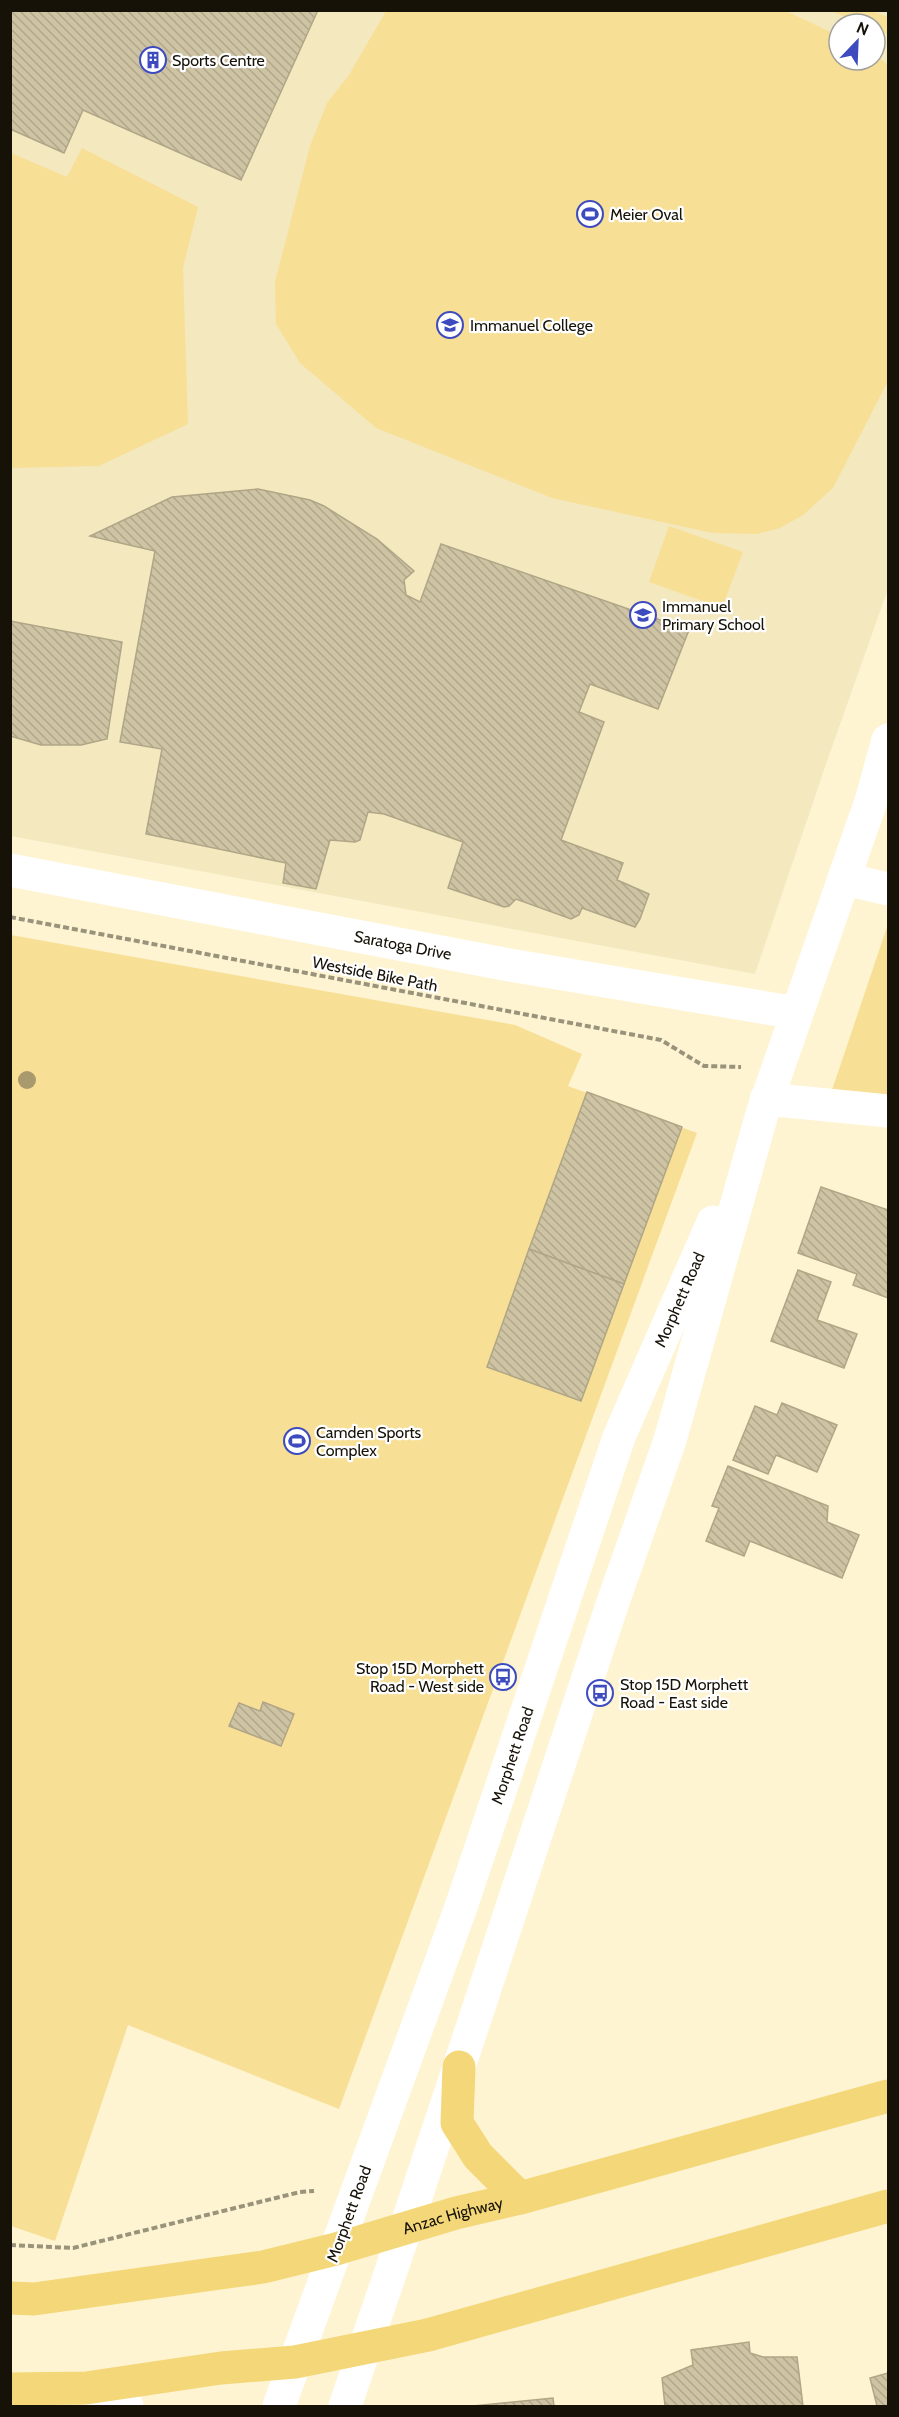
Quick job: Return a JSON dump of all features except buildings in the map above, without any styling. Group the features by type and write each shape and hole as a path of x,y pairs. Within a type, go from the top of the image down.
{"highway":[{"path":"459,2067 457,2123 478,2156 520,2198"},
{"name":"Anzac Highway","path":"10,2298 34,2299 235,2272 336,2249 406,2227 520,2198 888,2096"},
{"path":"10,2389 86,2388 221,2368 295,2362 428,2335 888,2206"}],"street":[{"name":"Morphett Road","path":"345,2406 367,2347 611,1608 670,1440 764,1106 873,795 888,740"},
{"name":"Saratoga Drive","path":"10,870 504,964 797,1013"},
{"path":"844,879 888,889"},
{"name":"Morphett Road","path":"279,2406 461,1907 619,1437 764,1106"},
{"path":"764,1106 888,1111"},
{"path":"86,2388 127,2406"}],"path":[{"name":"Westside Bike Path","path":"10,917 661,1040 704,1066 728,1066"},
{"path":"10,2246 73,2248 300,2192 314,2191"}],"shaded area":[{"name":"Immanuel College","path":"10,11 888,11 888,589 755,974 11,836"},
{"name":"Meier Oval","path":"386,11 786,11 827,30 827,72 887,72 888,65 888,381 833,488 803,515 780,528 757,534 712,533 552,498 376,428 300,363 276,324 275,282 310,146 327,103 349,75"},
{"path":"831,11 875,12 833,12"},
{"path":"82,148 198,207 183,268 188,424 99,466 11,468 11,153 67,177"},
{"path":"669,526 743,552 722,608 649,582"},
{"path":"888,924 888,1102 830,1096"},
{"name":"Camden Sports Complex","path":"11,935 515,1025 582,1054 568,1086 697,1133 339,2109 128,2025 55,2241 11,2226"}],"place":[{"name":"Sports Centre","path":"153,60"},
{"name":"Meier Oval","path":"590,214"},
{"name":"Immanuel College","path":"450,325"},
{"name":"Immanuel Primary School","path":"643,615"},
{"name":"Camden Sports Complex","path":"297,1441"},
{"name":"Stop 15D Morphett Road - West side","path":"503,1677"},
{"name":"Stop 15D Morphett Road - East side","path":"600,1693"}]}
